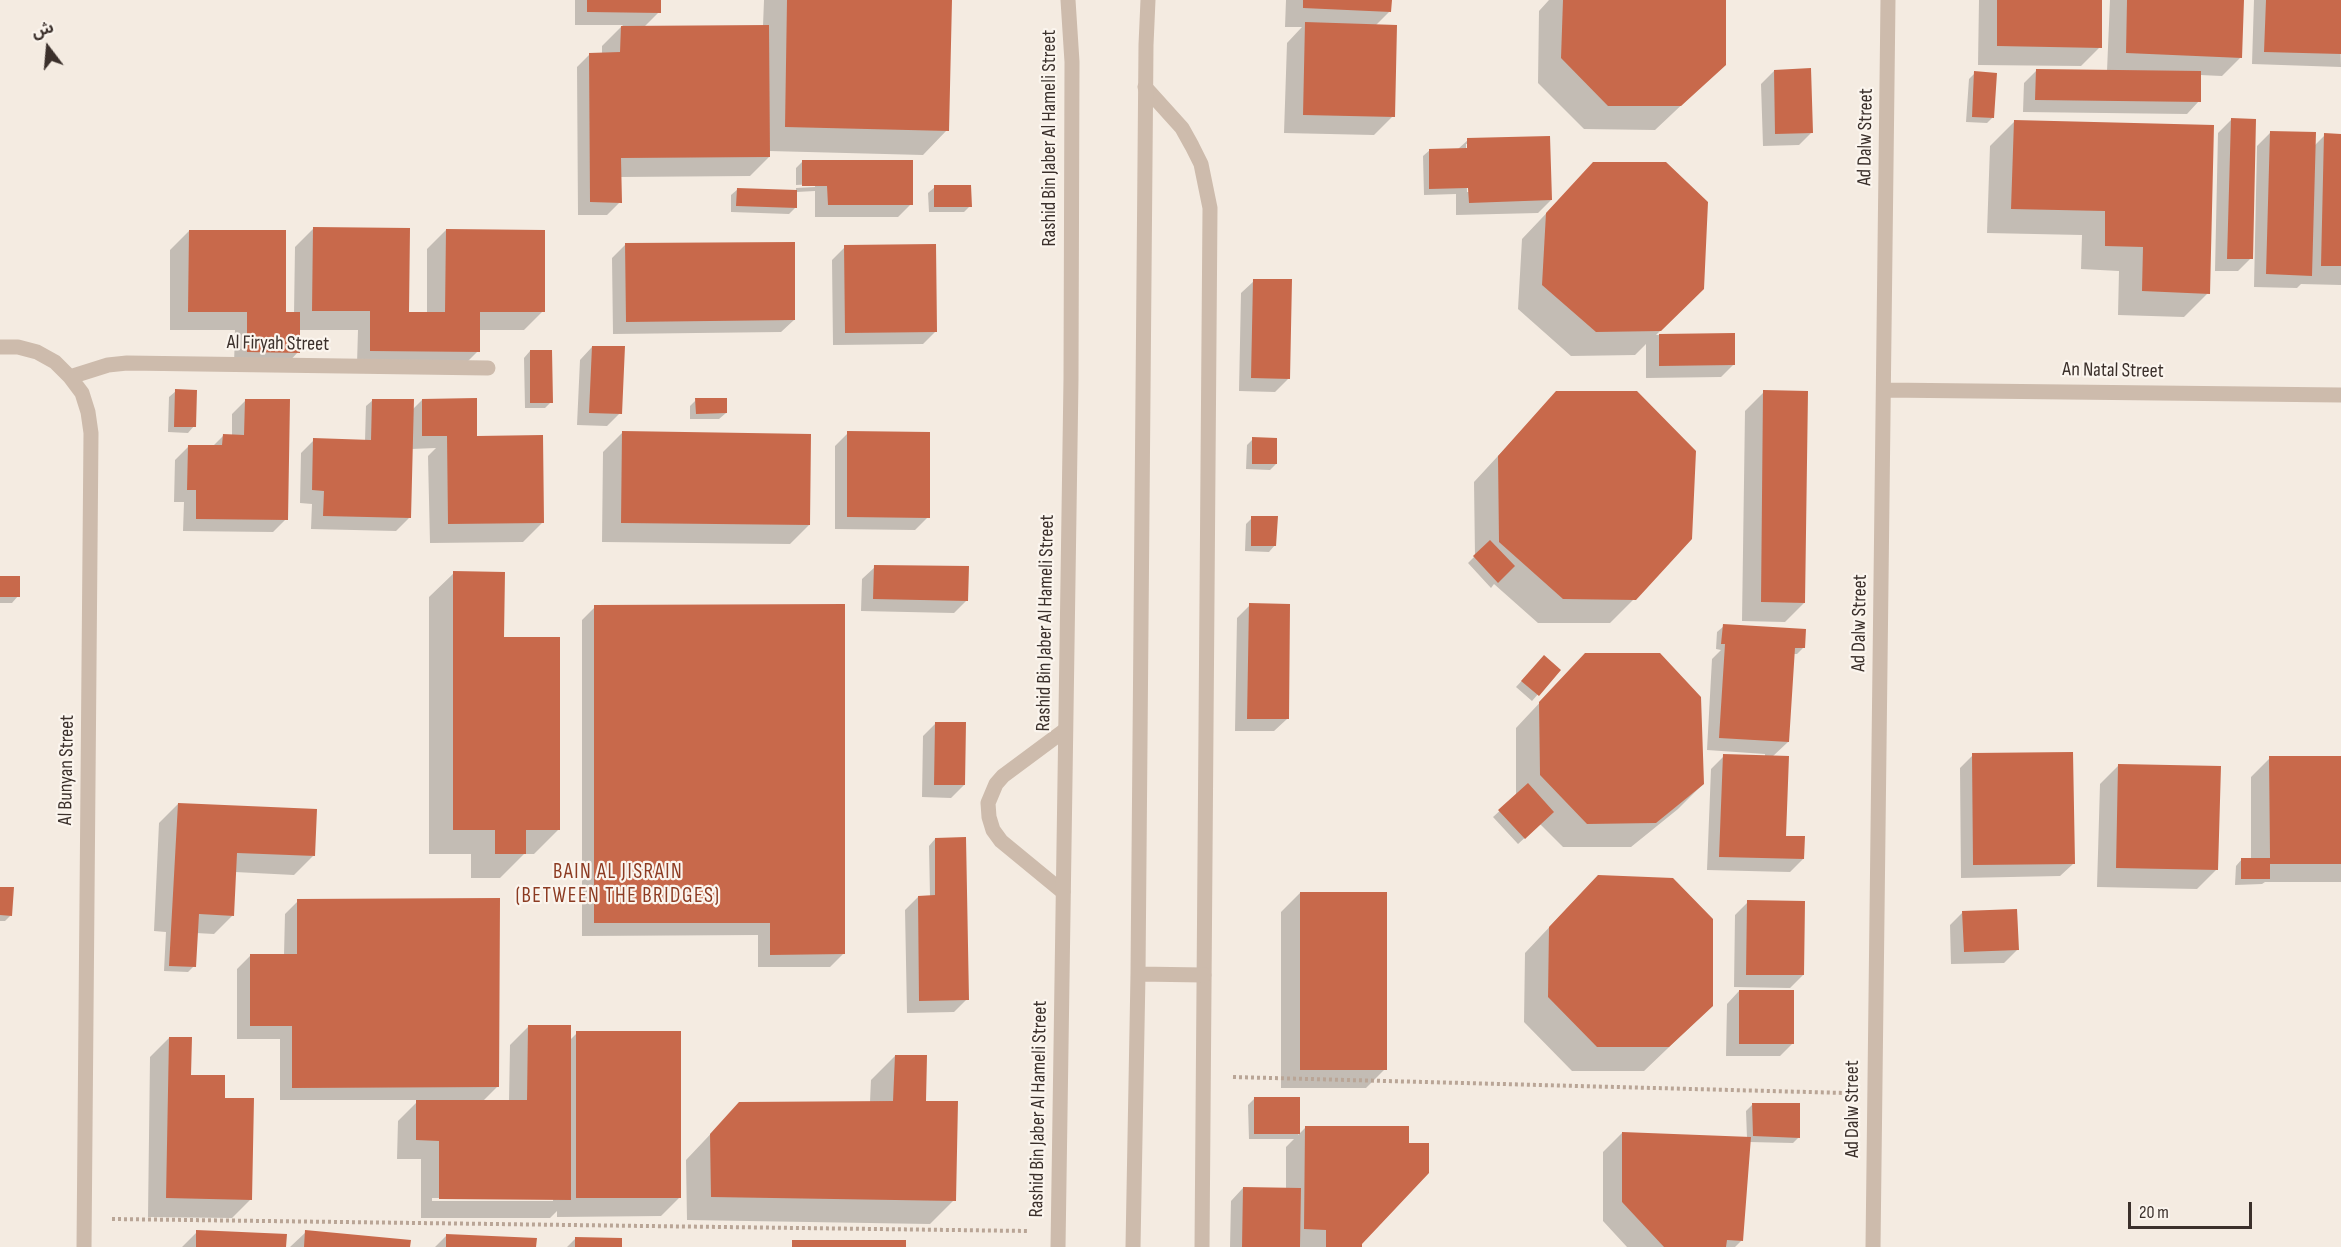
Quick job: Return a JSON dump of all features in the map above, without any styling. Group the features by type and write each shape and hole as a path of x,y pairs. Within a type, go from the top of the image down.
{"street":[{"name":"Rashid Bin Jaber Al Hameli Street","path":"1058,1239 1071,367 1072,62 1068,0"},
{"path":"1133,1247 1138,974 1145,87 1148,0"},
{"name":"Ad Dalw Street","path":"1873,1247 1888,0"},
{"path":"1145,87 1182,128 1192,146 1201,164 1210,208 1202,1247"},
{"name":"Al Bunyan Street","path":"0,347 18,347 37,352 55,362 70,376 82,393 91,433 84,1247"},
{"name":"Al Firyah Street","path":"70,376 108,365 127,363 488,368"},
{"name":"An Natal Street","path":"1884,390 2341,395"},
{"path":"1064,892 1001,841 991,823 988,803 996,784 1003,776 1065,730"},
{"path":"1138,974 1204,975"}],"path":[{"path":"1204,1077 1874,1093"},
{"path":"84,1219 1058,1239"}],"building":[{"path":"587,0 661,0 661,13 587,12"},
{"path":"787,0 952,0 949,131 785,127"},
{"path":"1303,0 1392,0 1391,12 1303,8"},
{"path":"1563,0 1726,0 1726,65 1681,106 1608,106 1561,58"},
{"path":"1997,0 2102,0 2102,48 1997,46"},
{"path":"2127,0 2244,0 2242,58 2126,53"},
{"path":"2266,0 2341,0 2341,54 2264,52"},
{"path":"1305,22 1397,25 1395,117 1303,115"},
{"path":"769,25 770,157 621,158 622,203 590,202 589,53 620,52 621,26"},
{"path":"1811,68 1813,133 1775,134 1774,70"},
{"path":"2036,69 2201,71 2201,102 2035,100"},
{"path":"1974,71 1997,73 1994,118 1972,117"},
{"path":"2231,118 2256,119 2253,259 2227,259"},
{"path":"2014,120 2214,125 2210,294 2142,291 2143,247 2105,246 2105,211 2011,209"},
{"path":"2270,131 2316,132 2312,276 2266,274"},
{"path":"2324,133 2341,134 2341,266 2321,266"},
{"path":"1550,136 1552,200 1469,203 1468,188 1429,189 1429,149 1467,148 1467,138"},
{"path":"802,160 913,160 913,205 828,205 827,186 802,186"},
{"path":"1593,162 1666,162 1708,202 1704,289 1661,331 1596,332 1542,285 1546,213"},
{"path":"934,185 971,185 972,207 934,207"},
{"path":"737,188 797,190 797,208 736,206"},
{"path":"313,227 410,228 409,312 445,312 446,229 545,230 545,312 480,312 480,352 370,351 370,311 312,311"},
{"path":"189,230 286,230 286,312 300,312 300,353 247,352 247,312 188,312"},
{"path":"795,242 795,320 626,322 625,243"},
{"path":"936,244 937,332 845,333 844,245"},
{"path":"1253,279 1292,279 1290,379 1251,378"},
{"path":"1735,333 1735,365 1659,366 1659,334"},
{"path":"592,346 625,346 622,414 589,413"},
{"path":"530,350 552,350 553,403 530,403"},
{"path":"175,389 197,390 196,427 174,427"},
{"path":"1763,390 1808,391 1805,603 1761,602"},
{"path":"1556,391 1637,391 1696,451 1692,539 1636,600 1563,599 1499,542 1498,456"},
{"path":"477,398 477,436 543,435 544,523 448,524 447,436 422,436 422,399"},
{"path":"695,398 727,398 727,413 696,414"},
{"path":"245,399 290,399 288,520 196,519 196,490 187,490 188,445 222,445 223,434 244,435"},
{"path":"372,399 414,399 411,518 323,516 324,491 312,490 313,438 371,440"},
{"path":"622,431 811,434 810,525 621,523"},
{"path":"847,431 930,432 930,518 847,517"},
{"path":"1252,437 1277,438 1277,464 1252,464"},
{"path":"1251,516 1278,516 1276,546 1251,546"},
{"path":"1490,540 1515,566 1498,583 1473,556"},
{"path":"874,565 969,566 968,601 873,599"},
{"path":"453,571 505,572 504,637 560,637 560,830 526,830 526,854 495,854 495,830 453,830"},
{"path":"0,576 20,576 20,597 0,597"},
{"path":"1249,603 1290,604 1289,719 1247,719"},
{"path":"845,604 845,954 770,955 770,923 594,923 594,605"},
{"path":"1723,624 1806,629 1805,648 1795,648 1789,742 1719,738 1725,644 1721,644"},
{"path":"1585,653 1660,653 1701,697 1704,784 1656,823 1587,824 1540,775 1539,702"},
{"path":"1544,655 1561,670 1539,696 1521,681"},
{"path":"935,722 966,722 965,785 934,785"},
{"path":"2073,752 2075,864 1973,865 1972,753"},
{"path":"1723,754 1789,756 1786,836 1805,836 1804,859 1719,857"},
{"path":"2269,756 2341,756 2341,864 2270,864 2270,879 2241,879 2241,858 2270,858"},
{"path":"2118,764 2221,766 2218,870 2116,868"},
{"path":"1528,783 1554,812 1525,839 1498,810"},
{"path":"178,803 317,809 315,856 237,853 234,916 199,914 196,967 169,966"},
{"path":"966,837 969,1000 919,1001 918,896 935,895 935,838"},
{"path":"1598,875 1673,878 1713,919 1713,1006 1669,1047 1597,1047 1548,997 1549,927"},
{"path":"0,887 14,887 12,916 0,915"},
{"path":"1300,892 1387,892 1387,1070 1300,1070"},
{"path":"500,898 499,1087 292,1088 292,1026 250,1026 250,954 297,954 297,899"},
{"path":"1747,900 1805,901 1804,975 1746,975"},
{"path":"2017,909 2019,950 1964,952 1962,911"},
{"path":"1739,990 1794,990 1794,1044 1739,1044"},
{"path":"528,1025 571,1025 571,1200 439,1199 439,1141 416,1140 416,1100 527,1100"},
{"path":"576,1031 681,1031 681,1198 576,1198"},
{"path":"169,1037 192,1037 191,1075 225,1075 225,1098 254,1098 252,1200 166,1198"},
{"path":"895,1055 927,1055 926,1101 958,1101 956,1201 711,1197 710,1134 739,1102 893,1101"},
{"path":"1254,1097 1300,1097 1300,1134 1254,1134"},
{"path":"1752,1103 1800,1103 1800,1138 1753,1136"},
{"path":"1305,1126 1409,1126 1409,1143 1429,1143 1429,1173 1362,1244 1362,1247 1326,1247 1326,1230 1304,1229"},
{"path":"1622,1132 1751,1137 1743,1241 1727,1240 1726,1247 1664,1247 1622,1202"},
{"path":"1243,1187 1301,1188 1300,1247 1242,1247"},
{"path":"196,1230 287,1234 286,1247 196,1247"},
{"path":"305,1230 411,1240 410,1247 304,1247"},
{"path":"446,1234 537,1238 536,1247 446,1247"},
{"path":"575,1237 622,1238 622,1247 575,1247"},
{"path":"792,1240 906,1240 906,1247 792,1247"}],"district":[{"name":"BAIN AL JISRAIN (BETWEEN THE BRIDGES)","path":"618,885"}]}
